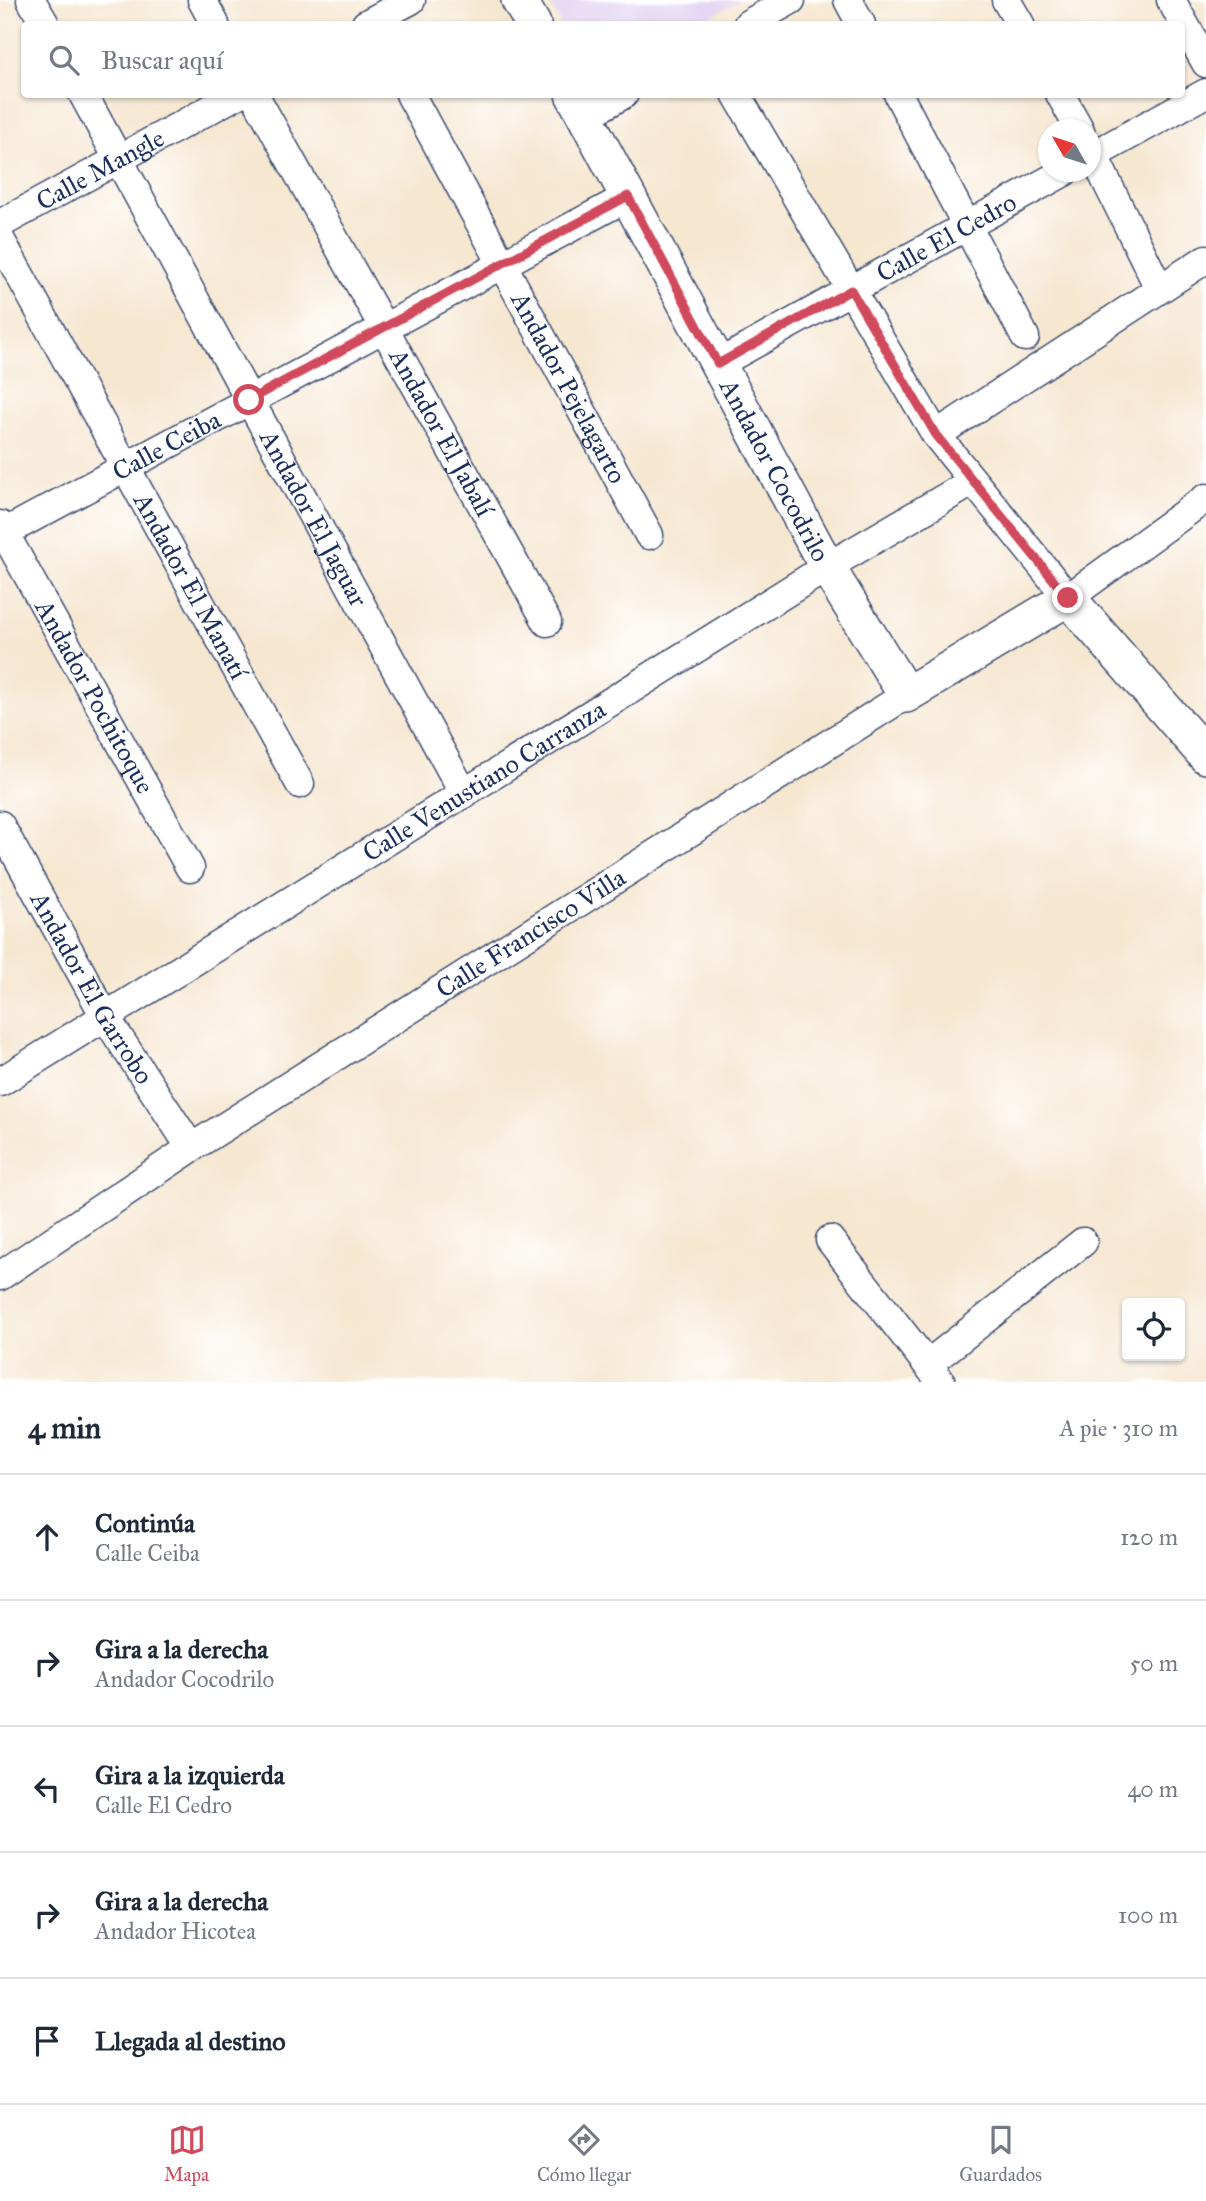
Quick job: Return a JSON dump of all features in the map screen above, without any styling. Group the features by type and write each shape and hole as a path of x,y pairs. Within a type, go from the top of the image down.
{"street":[{"path":"32,0 43,21"},
{"path":"202,0 213,21"},
{"path":"366,18 411,0"},
{"path":"519,0 531,21"},
{"path":"753,21 791,0"},
{"path":"848,0 859,21"},
{"path":"1006,0 1018,21"},
{"path":"1171,0 1183,21"},
{"path":"1185,25 1206,63"},
{"path":"1101,148 1206,93"},
{"name":"Andador El Jaguar","path":"85,98 464,794"},
{"name":"Calle Mangle","path":"0,225 231,98"},
{"name":"Andador El Jabalí","path":"256,98 547,622"},
{"name":"Andador Pejelagarto","path":"412,98 649,535"},
{"path":"580,106 609,98"},
{"path":"738,98 936,435 1068,598 1205,752"},
{"path":"900,98 1025,337"},
{"path":"1062,98 1074,119"},
{"name":"Andador Cocodrilo","path":"580,106 827,567 906,695"},
{"path":"1101,171 1159,288"},
{"name":"Calle El Cedro","path":"718,364 1046,182"},
{"name":"Calle Ceiba","path":"1,531 628,196"},
{"name":"Andador El Manatí","path":"0,239 300,785"},
{"path":"936,435 1206,259"},
{"name":"Calle Venustiano Carranza","path":"0,1082 827,567 972,482"},
{"path":"1068,598 1206,498"},
{"name":"Andador Pochitoque","path":"1,531 190,868"},
{"name":"Calle Francisco Villa","path":"0,1276 191,1148 906,695 1068,598"},
{"name":"Andador El Garrobo","path":"0,825 106,1017 191,1148"},
{"path":"830,1240 934,1373 1083,1241"}],"shaded area":[{"path":"548,0 740,0 702,21 559,21"}],"route":[{"path":"249,400 628,196 718,364 851,290 936,435 1068,598"}]}
